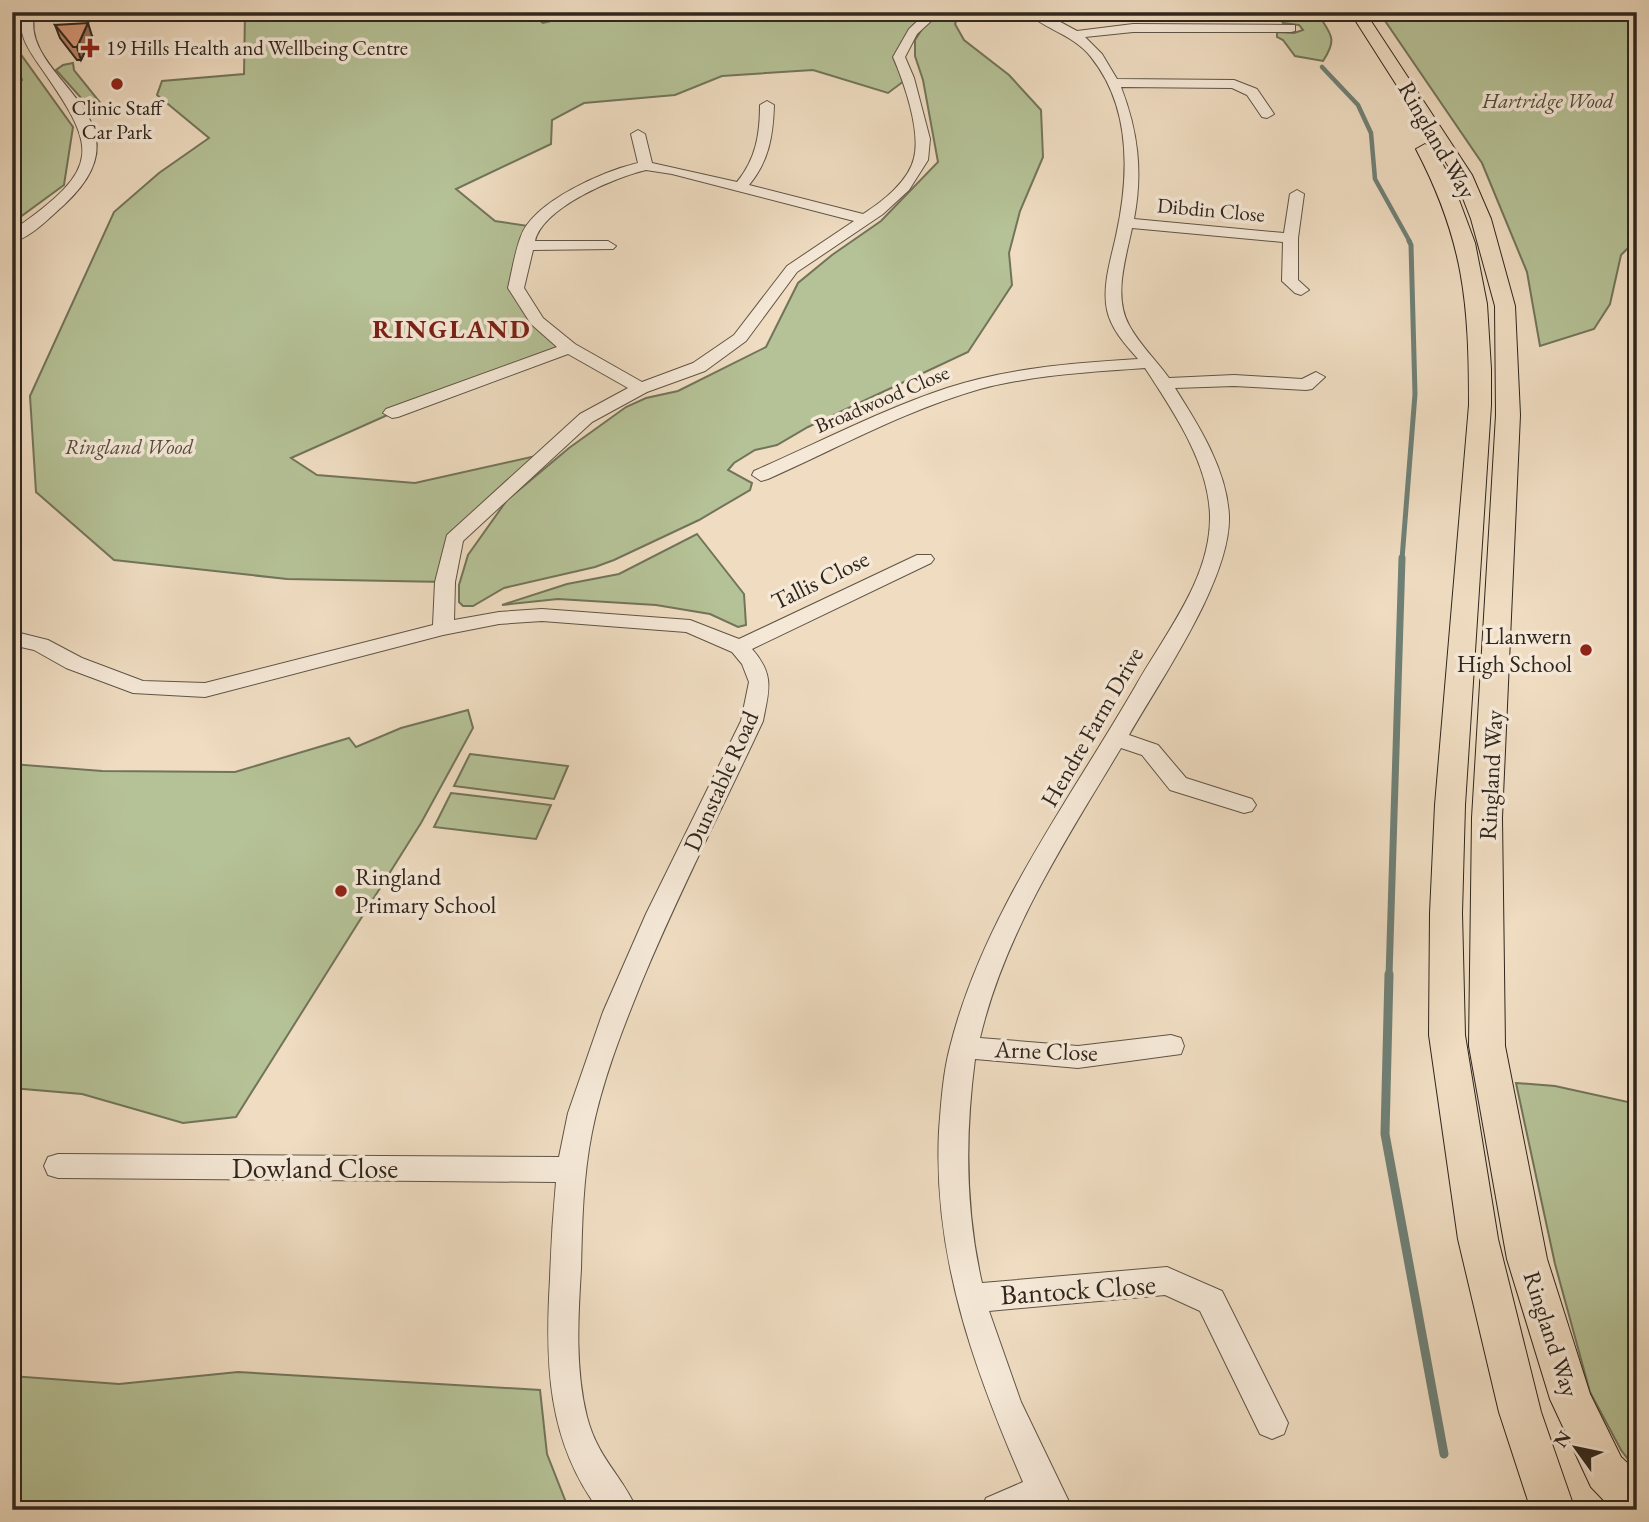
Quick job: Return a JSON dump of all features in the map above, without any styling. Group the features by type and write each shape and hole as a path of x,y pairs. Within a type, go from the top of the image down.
{"main road":[{"name":"Ringland Way","path":"1340,12 1441,177 1457,211 1478,303 1480,405 1450,805 1446,914 1447,1035 1478,1239 1520,1412 1553,1510"},
{"name":"Ringland Way","path":"1357,12 1463,175 1481,219 1505,306 1508,415 1487,818 1487,1046 1527,1259 1571,1399 1606,1472 1637,1503"}],"street":[{"path":"12,238 64,198 82,176 91,147 79,113 24,41 29,12"},
{"path":"443,629 445,582 454,539 586,418 641,388 699,367 740,338 792,269 866,219 904,187 920,160 923,139 908,78 898,57 906,37 920,22 935,12"},
{"name":"Hendre Farm Drive","path":"1032,12 1076,35 1100,59 1113,83 1129,136 1133,173 1121,243 1114,309 1125,335 1149,363 1192,430 1206,461 1217,502 1218,534 1204,580 1182,624 1035,875 995,954 963,1047 950,1145 956,1227 986,1352 1050,1500"},
{"path":"1211,12 1220,28"},
{"path":"1076,35 1133,28 1291,28"},
{"path":"1113,83 1234,84 1252,92 1267,114"},
{"path":"740,187 756,170 767,136 767,105"},
{"path":"638,134 646,166"},
{"path":"641,388 569,348 537,321 516,288 529,234 551,208 618,172 646,166 672,170 866,219"},
{"name":"Dibdin Close","path":"1297,194 1291,238 1290,281 1301,290"},
{"name":"Dibdin Close","path":"1126,223 1291,238"},
{"path":"525,245 608,246"},
{"path":"391,413 569,348"},
{"name":"Broadwood Close","path":"761,475 898,413 954,392 1008,378 1067,368 1149,363"},
{"path":"1163,384 1254,379 1306,385 1316,377"},
{"name":"Tallis Close","path":"739,647 924,559"},
{"path":"12,638 41,645 74,663 141,688 205,690 443,629 499,618 542,615 611,618 690,626 739,647"},
{"name":"Dunstable Road","path":"620,1510 588,1464 569,1415 562,1349 573,1170 581,1115 607,1037 668,895 752,721 760,682 752,662 739,647"},
{"path":"1116,738 1150,750 1178,784 1244,805"},
{"name":"Arne Close","path":"963,1047 1078,1057 1171,1046"},
{"name":"Dowland Close","path":"58,1166 573,1170"},
{"name":"Bantock Close","path":"972,1298 1167,1282 1211,1301 1272,1423"},
{"path":"998,1510 1050,1500"}],"green space":[{"name":"Ringland Wood","path":"245,12 527,12 543,23 589,12 935,12 920,22 899,57 908,78 888,93 813,70 722,76 675,95 584,103 552,120 551,144 456,189 495,221 535,227 516,288 569,348 392,413 291,458 317,475 415,483 549,453 454,539 445,582 287,579 114,560 36,492 30,396 114,212 159,173 209,138 157,95 162,81 244,74"},
{"path":"942,12 960,12 955,24 964,40 1009,75 1041,110 1043,157 1020,211 1009,253 1012,285 968,352 808,427 777,445 755,450 734,463 728,470 752,483 750,490 699,520 595,567 504,588 473,606 463,606 459,602 459,585 468,555 507,500 569,448 626,407 646,398 678,391 766,347 798,283 881,221 938,162 923,80 915,56 915,40 924,26"},
{"path":"1289,12 1318,14 1331,37 1330,47 1323,61 1295,56 1283,40 1277,37 1277,32 1294,33 1303,30 1299,25 1283,23 1279,15 1290,15"},
{"name":"Hartridge Wood","path":"1379,12 1637,12 1637,239 1621,255 1610,304 1594,329 1540,346 1527,272 1482,163"},
{"path":"12,49 17,49 73,127 64,185 12,223 12,86 22,80 17,64 12,63"},
{"path":"73,63 74,70 102,105 90,108 56,70"},
{"path":"697,534 744,594 746,625 738,627 710,614 656,605 558,599 502,605 567,584 619,574"},
{"path":"468,710 473,728 421,823 236,1117 183,1123 82,1094 12,1088 12,764 102,771 235,772 349,738 356,747 401,728"},
{"path":"470,754 568,766 554,799 454,786"},
{"path":"451,793 551,805 536,839 434,827"},
{"path":"1516,1083 1555,1086 1637,1104 1637,1471 1621,1450 1590,1392 1555,1264"},
{"path":"238,1372 540,1390 547,1454 569,1510 12,1510 12,1376 119,1384"}],"building":[{"path":"88,23 77,47 73,47 55,25"}],"waterway":[{"path":"1322,67 1358,105 1371,133 1375,179 1410,242"},
{"path":"1402,559 1415,394 1409,241"},
{"path":"1389,976 1402,558"},
{"path":"1389,974 1385,1134 1444,1454"}],"place":[{"name":"19 Hills Health and Wellbeing Centre","path":"90,48"},
{"name":"Clinic Staff Car Park","path":"117,84"},
{"name":"Llanwern High School","path":"1586,650"},
{"name":"Ringland Primary School","path":"341,891"}],"district":[{"name":"RINGLAND","path":"452,329"}]}
